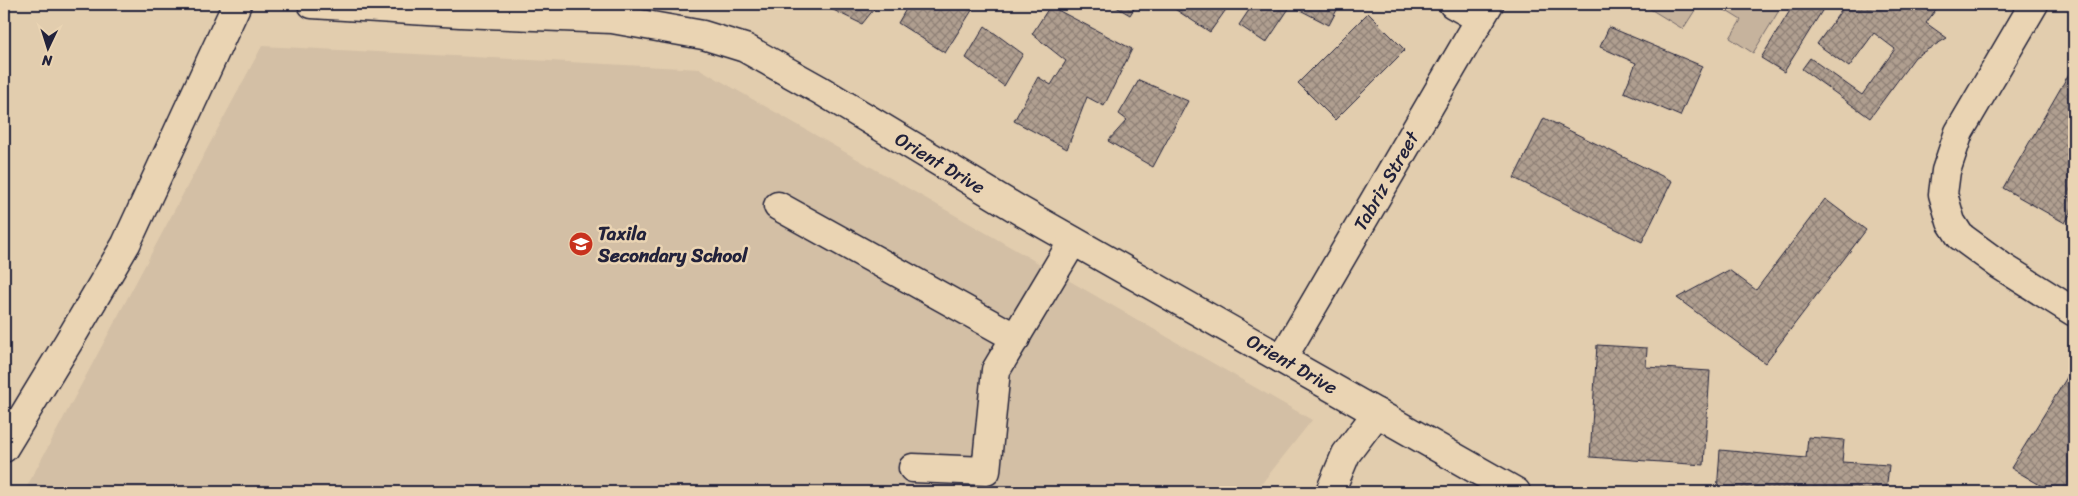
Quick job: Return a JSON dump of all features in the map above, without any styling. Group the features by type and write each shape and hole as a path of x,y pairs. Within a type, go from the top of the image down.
{"street":[{"path":"4,448 70,341 126,244 237,4"},
{"name":"Orient Drive","path":"312,4 460,8 612,19 702,35 745,48 820,90 1073,241 1516,492"},
{"path":"1452,4 1484,11"},
{"path":"2034,4 1959,132 1946,171 1943,194 1945,207 1960,236 2001,266 2074,312"},
{"name":"Tabriz Street","path":"1282,359 1484,11"},
{"path":"778,206 1016,338"},
{"path":"913,468 986,471 996,370 1073,241"},
{"path":"1330,492 1346,454 1377,413"}],"shaded area":[{"path":"1642,4 1699,4 1683,29"},
{"path":"1715,4 1783,4 1753,53 1730,38 1741,20"},
{"name":"Taxila Secondary School","path":"262,46 700,69 1312,420 1255,492 24,492"}],"building":[{"path":"821,4 878,4 862,24"},
{"path":"909,4 976,4 945,53 898,23"},
{"path":"1111,4 1137,4 1130,15"},
{"path":"1167,4 1230,4 1210,32"},
{"path":"1253,4 1292,4 1266,43 1239,25"},
{"path":"1301,4 1340,4 1329,25 1298,9"},
{"path":"1794,4 1822,4 1825,6 1784,72 1761,58"},
{"path":"1846,4 1940,4 1926,23 1947,38 1915,57 1870,118 1802,69 1810,58 1862,95 1895,49 1874,33 1849,67 1817,44"},
{"path":"1050,6 1132,49 1104,106 1087,97 1067,149 1014,121 1038,77 1051,85 1066,61 1032,34"},
{"path":"1368,13 1405,50 1335,120 1298,83"},
{"path":"985,26 1023,54 1004,86 966,58"},
{"path":"1609,27 1702,66 1680,116 1624,92 1636,63 1600,47"},
{"path":"2074,65 2074,207 2065,223 2003,188"},
{"path":"1139,80 1188,101 1153,167 1108,141 1127,120 1119,114"},
{"path":"1544,118 1672,181 1642,242 1514,178"},
{"path":"1825,199 1866,230 1765,363 1677,298 1729,270 1756,290"},
{"path":"1597,345 1647,348 1646,367 1710,371 1704,465 1590,457"},
{"path":"2074,366 2074,481 2067,492 2052,492 2011,468"},
{"path":"1808,437 1844,440 1842,462 1889,465 1886,492 1717,492 1720,450 1806,458"}],"place":[{"name":"Taxila Secondary School","path":"581,244"}]}
